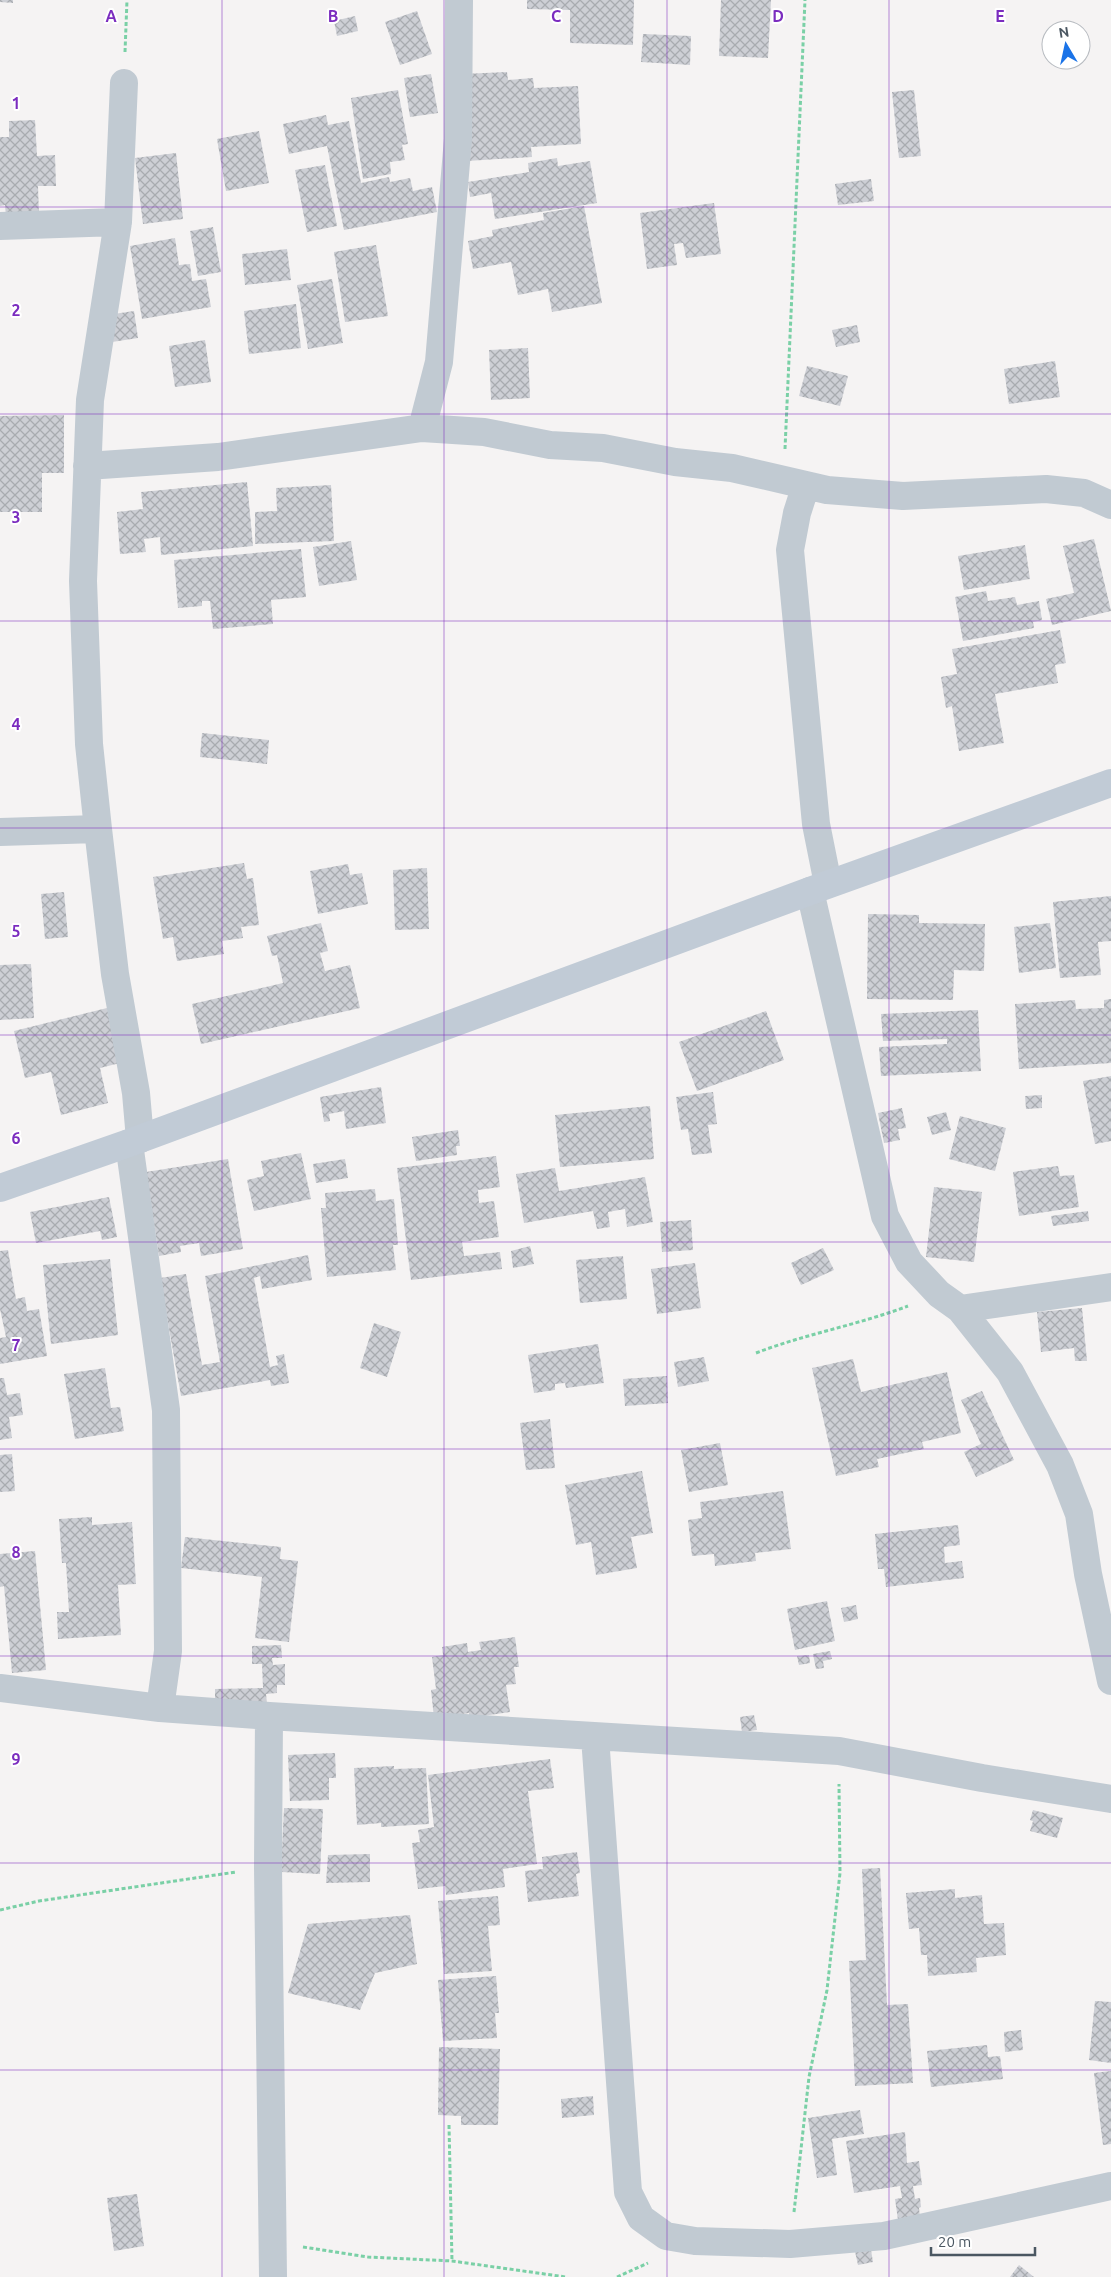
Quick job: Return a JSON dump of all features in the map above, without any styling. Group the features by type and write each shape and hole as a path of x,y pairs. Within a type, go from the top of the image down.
{"street":[{"path":"422,428 439,362 458,139 459,0"},
{"path":"124,83 118,222 90,400 84,590 89,744 114,974 136,1094 135,1141 166,1410 168,1651 160,1708"},
{"path":"0,226 118,222"},
{"path":"87,466 218,457 422,428 484,432 550,445 603,448 674,462 732,468 827,490 903,496 1046,488 1084,494 1111,505"},
{"path":"795,482 797,513 790,550 816,824 819,887 885,1216 909,1262 949,1301 1010,1372 1060,1465 1079,1514 1088,1574 1111,1681"},
{"path":"0,1188 135,1141 819,887 1111,784"},
{"path":"0,832 98,829"},
{"path":"949,1301 1111,1287"},
{"path":"0,1688 160,1708 839,1751 982,1778 1111,1799"},
{"path":"269,1716 268,1867 273,2277"},
{"path":"595,1737 628,2192 641,2218 666,2236 695,2241 790,2244 884,2236 1111,2186"}],"path":[{"path":"124,83 127,0"},
{"path":"795,482 805,0"},
{"path":"756,1353 779,1344 949,1301"},
{"path":"790,2244 809,2077 827,1990 840,1873 839,1751"},
{"path":"0,1910 48,1899 268,1867"},
{"path":"449,2124 452,2261"},
{"path":"272,2243 368,2257 452,2261 566,2277"}],"building":[{"path":"0,0 13,0 13,3 0,2"},
{"path":"527,0 634,0 633,45 570,43 570,10 527,9"},
{"path":"721,0 771,0 768,58 719,56"},
{"path":"417,11 432,54 400,65 385,22"},
{"path":"355,16 358,31 337,36 334,21"},
{"path":"643,34 691,36 690,65 641,62"},
{"path":"507,72 508,80 533,78 534,88 578,86 581,144 531,147 532,157 467,161 463,74"},
{"path":"431,74 438,113 410,117 404,78"},
{"path":"398,90 408,144 402,145 405,160 390,162 391,174 363,179 351,98"},
{"path":"914,90 921,156 899,158 892,92"},
{"path":"326,115 328,125 349,121 361,183 389,177 390,182 410,178 413,191 432,187 437,212 344,230 327,146 289,154 283,124"},
{"path":"35,120 37,156 55,155 56,186 38,186 39,216 6,217 5,205 0,206 0,137 9,137 9,121"},
{"path":"259,131 269,183 226,191 217,139"},
{"path":"176,153 183,219 143,224 135,158"},
{"path":"557,158 558,166 590,161 597,203 495,219 491,193 470,197 468,182 529,172 528,163"},
{"path":"325,165 337,226 307,232 295,170"},
{"path":"871,179 874,201 838,205 835,184"},
{"path":"714,203 721,254 686,258 683,243 674,244 677,265 647,269 640,213"},
{"path":"584,206 602,303 552,312 548,289 518,295 511,262 473,269 468,241 493,236 492,230 544,220 543,213"},
{"path":"213,227 221,272 198,276 190,231"},
{"path":"175,238 179,265 190,264 192,281 206,279 211,307 142,319 130,246"},
{"path":"376,245 388,316 345,322 334,252"},
{"path":"287,249 291,280 245,285 242,254"},
{"path":"332,279 343,343 308,349 297,285"},
{"path":"296,304 301,348 249,354 244,311"},
{"path":"134,311 138,338 112,342 107,315"},
{"path":"857,325 860,342 836,347 832,330"},
{"path":"205,340 211,382 175,387 169,346"},
{"path":"528,348 530,398 491,400 489,350"},
{"path":"1055,361 1060,397 1009,404 1004,369"},
{"path":"807,366 848,376 840,406 799,396"},
{"path":"64,415 64,473 42,473 42,512 0,512 0,416"},
{"path":"247,482 253,546 161,555 160,537 144,539 146,552 120,554 117,512 143,509 141,492"},
{"path":"331,485 334,541 255,544 255,512 277,511 276,488"},
{"path":"1094,539 1111,611 1052,625 1046,599 1074,593 1063,546"},
{"path":"351,541 357,580 319,586 313,547"},
{"path":"1025,545 1030,579 964,590 958,556"},
{"path":"301,549 306,597 271,600 273,624 213,629 210,601 202,601 202,606 178,608 174,560"},
{"path":"986,591 988,601 1015,597 1017,605 1039,601 1042,620 1033,622 1034,628 963,641 955,597"},
{"path":"1060,630 1066,663 1055,665 1058,683 995,694 1004,743 959,751 952,706 946,708 941,677 957,674 952,649"},
{"path":"202,733 269,740 267,764 200,757"},
{"path":"244,863 247,879 253,878 259,925 241,927 243,938 222,941 224,954 177,961 173,937 163,939 153,877"},
{"path":"348,864 350,875 362,873 368,904 318,914 310,871"},
{"path":"427,868 429,929 395,930 393,870"},
{"path":"64,892 68,937 45,939 41,894"},
{"path":"1111,896 1111,941 1098,942 1101,975 1060,978 1053,902"},
{"path":"868,914 919,915 919,923 985,924 984,971 954,970 953,1000 867,999"},
{"path":"321,923 328,951 320,953 325,971 350,965 360,1008 201,1044 192,1004 283,983 277,955 272,956 267,936"},
{"path":"1050,923 1056,968 1019,973 1014,927"},
{"path":"31,964 34,1018 0,1020 0,965"},
{"path":"1111,999 1111,1063 1019,1069 1015,1004 1075,1000 1076,1009 1104,1008 1104,1000"},
{"path":"107,1008 120,1063 100,1068 108,1103 61,1115 51,1072 25,1078 14,1031"},
{"path":"978,1010 981,1071 881,1076 879,1047 947,1044 947,1039 883,1041 881,1014"},
{"path":"766,1011 784,1060 697,1091 679,1042"},
{"path":"1111,1076 1111,1141 1095,1144 1083,1081"},
{"path":"381,1087 386,1123 346,1129 344,1111 329,1114 330,1121 324,1122 320,1097"},
{"path":"713,1092 717,1124 708,1125 712,1153 692,1155 688,1129 681,1130 676,1097"},
{"path":"1042,1095 1042,1108 1026,1109 1025,1096"},
{"path":"650,1106 654,1159 560,1167 555,1115"},
{"path":"902,1108 906,1128 898,1129 900,1140 884,1143 878,1113"},
{"path":"946,1112 951,1130 932,1135 927,1117"},
{"path":"960,1116 1006,1128 995,1171 949,1159"},
{"path":"458,1130 460,1146 456,1146 457,1155 416,1161 412,1137"},
{"path":"301,1153 311,1199 254,1211 247,1180 264,1176 261,1161"},
{"path":"496,1156 500,1187 478,1190 479,1203 494,1201 499,1237 462,1242 464,1256 500,1252 502,1269 411,1280 397,1168"},
{"path":"228,1159 243,1249 201,1256 199,1243 180,1246 181,1252 159,1256 146,1172"},
{"path":"345,1159 348,1178 316,1183 313,1164"},
{"path":"1058,1166 1060,1176 1074,1175 1079,1207 1019,1216 1013,1172"},
{"path":"555,1168 559,1191 645,1177 653,1222 627,1227 625,1209 608,1212 610,1227 597,1229 593,1211 524,1223 516,1174"},
{"path":"934,1187 982,1192 974,1262 926,1257"},
{"path":"375,1189 376,1201 394,1199 398,1245 393,1245 396,1270 327,1277 321,1208 326,1208 325,1193"},
{"path":"109,1197 117,1237 102,1240 100,1231 36,1243 30,1212"},
{"path":"1088,1211 1089,1221 1053,1226 1051,1216"},
{"path":"691,1220 693,1250 662,1252 660,1222"},
{"path":"530,1246 534,1264 513,1268 511,1251"},
{"path":"823,1248 834,1270 801,1285 791,1263"},
{"path":"8,1250 16,1299 25,1297 27,1311 39,1309 47,1356 0,1364 0,1338 6,1337 0,1309 0,1251"},
{"path":"308,1255 312,1280 262,1289 260,1276 254,1278 270,1367 278,1365 276,1356 284,1354 289,1383 271,1386 270,1380 181,1396 160,1278 186,1274 202,1365 220,1362 205,1276"},
{"path":"623,1256 627,1299 580,1303 576,1260"},
{"path":"110,1259 118,1335 51,1344 43,1265"},
{"path":"695,1263 701,1308 657,1314 651,1269"},
{"path":"1082,1308 1087,1361 1075,1361 1074,1348 1041,1352 1037,1312"},
{"path":"374,1323 401,1332 387,1377 360,1368"},
{"path":"598,1344 604,1383 566,1388 565,1383 555,1384 555,1390 534,1393 528,1355"},
{"path":"704,1357 709,1381 678,1387 674,1362"},
{"path":"853,1359 861,1392 947,1372 961,1433 922,1442 924,1449 877,1459 879,1467 836,1476 812,1368"},
{"path":"105,1368 111,1408 120,1407 124,1431 75,1439 64,1374"},
{"path":"667,1376 668,1403 625,1406 623,1379"},
{"path":"0,1378 4,1378 7,1395 20,1393 23,1415 9,1417 12,1438 0,1440"},
{"path":"982,1391 1014,1460 976,1477 964,1452 981,1444 961,1400"},
{"path":"550,1419 555,1468 526,1470 520,1423"},
{"path":"720,1443 728,1485 689,1492 681,1450"},
{"path":"12,1454 15,1491 0,1492 0,1455"},
{"path":"642,1471 653,1533 631,1537 637,1568 596,1575 591,1542 576,1545 565,1485"},
{"path":"783,1491 791,1549 755,1553 756,1561 715,1566 714,1554 692,1556 688,1520 702,1518 700,1502"},
{"path":"92,1517 92,1525 132,1522 136,1584 118,1585 121,1635 58,1639 57,1612 69,1612 66,1563 62,1563 59,1519"},
{"path":"958,1525 960,1545 944,1547 945,1563 962,1561 964,1578 886,1587 884,1569 878,1569 875,1534"},
{"path":"185,1537 281,1547 280,1559 298,1561 289,1642 255,1638 262,1577 181,1568"},
{"path":"35,1551 46,1670 12,1673 4,1586 0,1587 0,1554"},
{"path":"827,1601 835,1641 795,1650 787,1609"},
{"path":"856,1605 858,1619 844,1622 841,1608"},
{"path":"515,1637 519,1667 514,1667 516,1684 506,1685 510,1712 469,1718 469,1713 434,1718 431,1690 436,1689 432,1657 443,1655 442,1647 467,1643 468,1652 481,1650 479,1642"},
{"path":"281,1645 282,1658 272,1658 273,1665 285,1664 285,1685 277,1685 277,1693 266,1694 267,1703 215,1704 215,1689 263,1688 262,1664 252,1664 252,1646"},
{"path":"830,1651 832,1659 823,1661 824,1668 816,1669 813,1654"},
{"path":"809,1655 810,1663 799,1665 797,1656"},
{"path":"754,1715 757,1730 742,1732 740,1717"},
{"path":"335,1753 336,1778 329,1778 329,1800 290,1801 288,1755"},
{"path":"550,1759 554,1788 528,1791 537,1864 503,1869 505,1887 446,1895 445,1886 418,1889 412,1843 420,1842 418,1830 434,1827 428,1775"},
{"path":"394,1766 394,1769 426,1768 429,1824 381,1827 381,1823 357,1825 354,1768"},
{"path":"284,1808 323,1809 320,1874 281,1872"},
{"path":"1033,1810 1063,1818 1057,1838 1030,1831 1033,1821 1030,1820"},
{"path":"577,1852 580,1873 576,1874 579,1896 528,1902 525,1871 543,1869 542,1857"},
{"path":"370,1854 370,1882 326,1883 328,1855"},
{"path":"880,1868 887,2005 908,2004 913,2083 855,2086 849,1961 866,1960 862,1869"},
{"path":"955,1889 955,1898 982,1895 984,1924 1004,1923 1006,1955 976,1958 977,1972 928,1976 927,1955 921,1955 919,1928 909,1929 906,1893"},
{"path":"498,1896 500,1925 488,1926 492,1971 444,1974 438,1901"},
{"path":"410,1915 417,1964 375,1973 360,2010 288,1993 308,1924"},
{"path":"496,1976 499,2013 495,2013 497,2038 443,2041 438,1980"},
{"path":"1095,2001 1111,2002 1111,2063 1089,2060"},
{"path":"1021,2030 1023,2050 1005,2052 1004,2032"},
{"path":"987,2045 988,2057 1000,2056 1003,2079 931,2087 927,2051"},
{"path":"439,2047 500,2049 498,2125 461,2125 461,2116 438,2115"},
{"path":"1111,2071 1111,2144 1103,2145 1094,2073"},
{"path":"593,2096 594,2115 562,2118 561,2099"},
{"path":"860,2110 864,2134 832,2139 837,2175 817,2178 808,2118"},
{"path":"905,2132 907,2163 919,2161 922,2185 913,2186 915,2199 920,2198 921,2207 919,2208 920,2217 898,2220 895,2199 902,2198 900,2186 854,2193 846,2141"},
{"path":"137,2194 144,2246 114,2251 107,2198"},
{"path":"870,2244 873,2262 858,2265 854,2247"},
{"path":"1019,2265 1034,2277 1010,2277"}]}
